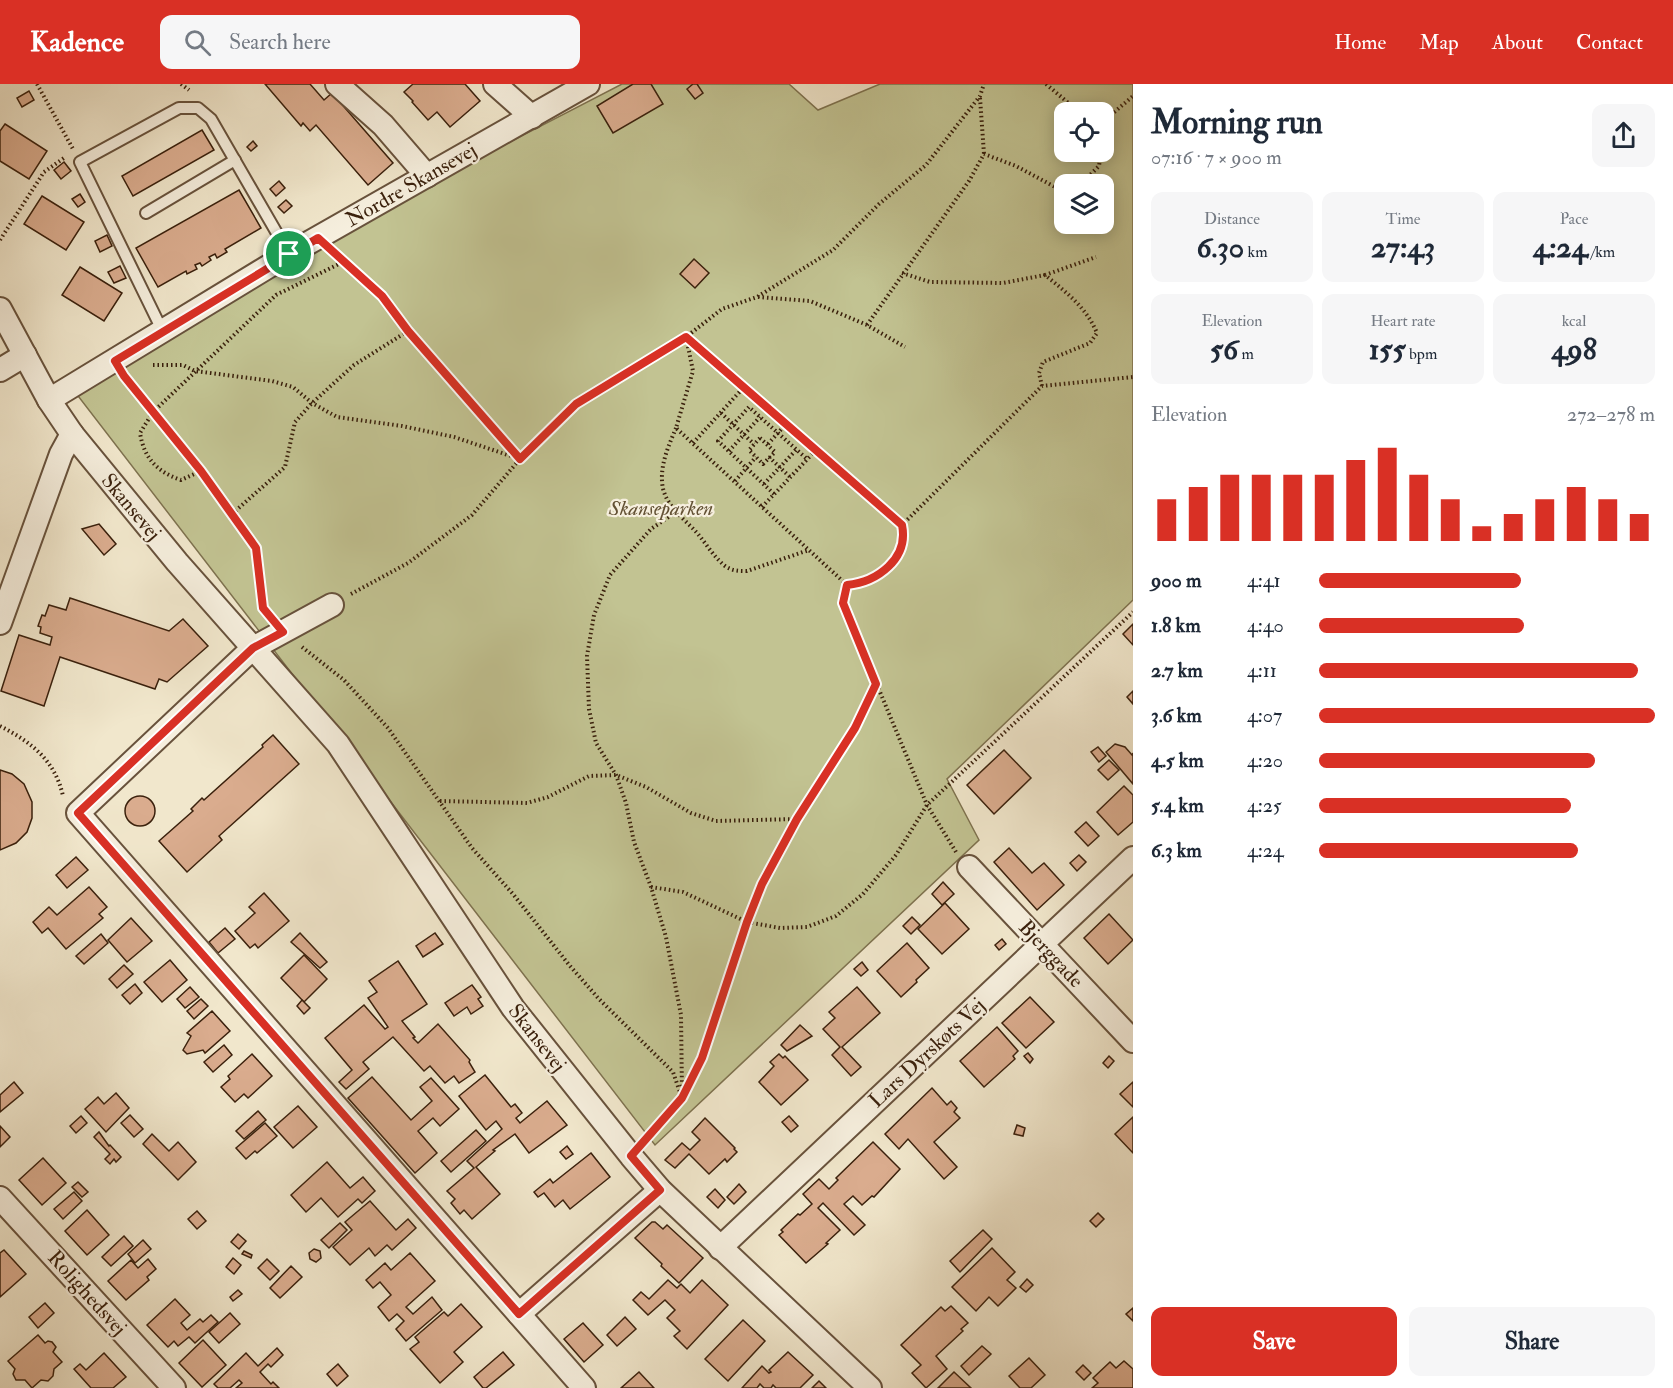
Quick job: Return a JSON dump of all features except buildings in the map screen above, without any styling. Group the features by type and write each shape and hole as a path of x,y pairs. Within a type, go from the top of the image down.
{"street":[{"path":"337,84 382,125 427,176"},
{"path":"495,84 532,117"},
{"name":"Nordre Skansevej","path":"49,400 289,254 588,84"},
{"name":"Skansevej","path":"0,309 49,400 72,435 177,562 338,744 513,1008 631,1156 660,1190 870,1388"},
{"path":"0,370 24,355"},
{"path":"0,623 61,454 72,435"},
{"path":"332,605 253,648 78,813 584,1388"},
{"name":"Lars Dyrskøts Vej","path":"720,1248 1133,858"},
{"name":"Bjerggade","path":"969,867 1133,1041"},
{"path":"519,1314 660,1190"},
{"name":"Rolighedsvej","path":"0,1198 174,1388"}],"lane":[{"path":"163,332 80,162 179,108 198,108 211,119 289,254"},
{"path":"146,213 235,160"}],"path":[{"path":"37,84 80,162"},
{"path":"332,605 408,563 472,515 520,459 576,404 686,337 722,309 757,297 833,250 879,204 926,165 980,96 984,84"},
{"path":"1046,84 1067,102"},
{"path":"867,325 969,182 984,154 980,96"},
{"path":"1114,112 1133,96"},
{"path":"984,154 1016,165 1054,186"},
{"path":"0,240 44,172 62,158 80,162"},
{"path":"1091,174 1099,166 1100,162"},
{"path":"318,238 382,296 408,331 520,459"},
{"path":"902,273 930,282 1003,283 1045,275 1096,257"},
{"path":"201,471 181,480 164,475 143,450 140,433 153,412 276,295 343,262"},
{"path":"1042,386 1039,373 1043,362 1090,343 1097,333 1091,318 1071,295 1045,275"},
{"path":"757,297 810,301 867,325 905,348"},
{"path":"232,514 285,467 295,422 312,403 354,365 408,331"},
{"path":"676,428 847,585 862,584 875,578 890,566 902,546 904,535 902,525 686,337"},
{"path":"686,337 693,371 662,467 662,483 666,496 676,512 726,567 737,572 747,571 809,550"},
{"path":"150,365 183,365 195,371 272,381 293,387 312,403 337,417 402,426 454,437 520,459"},
{"path":"133,372 124,376 201,471 256,548 263,608 283,632 344,680 388,728 472,849 513,894 599,999 674,1072 682,1098"},
{"path":"902,525 1042,386 1133,377"},
{"path":"693,443 744,387"},
{"path":"774,494 718,441 749,407 807,459"},
{"path":"720,413 754,444"},
{"path":"729,451 760,417"},
{"path":"768,444 786,424"},
{"path":"760,438 768,444 775,452 764,464 748,450 760,438"},
{"path":"764,484 796,450"},
{"path":"762,507 816,450"},
{"path":"770,457 790,477"},
{"path":"734,481 756,458"},
{"path":"676,512 651,529 610,575 594,615 587,656 588,709 596,743 616,775 626,803 634,842 666,937 681,1015 682,1098"},
{"path":"847,585 843,603 927,805 953,849"},
{"path":"651,887 683,892 747,922 780,928 807,927 837,916 863,894 896,855 927,805 1133,612"},
{"path":"631,1156 682,1098 702,1058 762,884 797,819 855,728 876,684"},
{"path":"0,726 31,745 50,764 60,783 65,807 78,813"},
{"path":"439,801 527,803 548,797 589,776 616,775 646,787 691,813 717,821 797,819"}],"green space":[{"name":"Skanseparken","path":"622,84 789,84 818,110 880,84 1133,84 1133,600 947,779 979,840 655,1145 75,392 367,216"}],"route":[{"path":"318,238 382,296 408,331 520,459 576,404 686,337 902,525 904,535 902,546 890,566 875,578 862,584 847,585 843,603 876,684 855,728 797,819 762,884 702,1058 682,1098 631,1156 660,1190 519,1314 78,813 253,648 283,632 263,608 256,548 201,471 124,376 115,361 289,254 318,238"}]}
